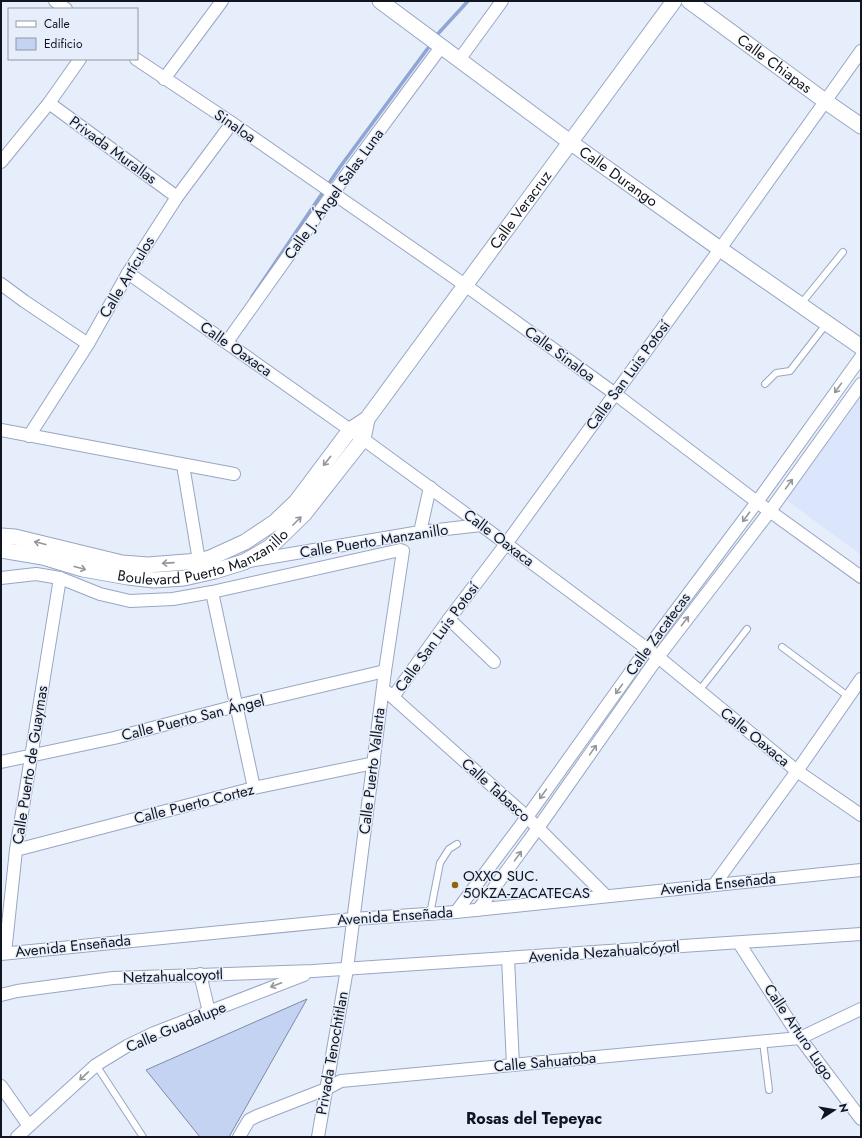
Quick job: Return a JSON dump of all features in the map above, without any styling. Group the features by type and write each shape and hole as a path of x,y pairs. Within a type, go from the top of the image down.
{"street":[{"path":"55,1 65,8"},
{"path":"164,79 222,1"},
{"name":"Calle Durango","path":"380,1 570,142 861,347"},
{"path":"459,60 502,1"},
{"name":"Calle Veracruz","path":"350,430 367,420 674,1"},
{"name":"Calle Chiapas","path":"689,1 861,126"},
{"name":"Calle J. Ángel Salas Luna","path":"227,342 441,47"},
{"name":"Calle San Luis Potosí","path":"393,697 720,249 861,51"},
{"path":"1,162 49,103 79,60"},
{"name":"Sinaloa","path":"137,60 232,123 333,194"},
{"name":"Privada Murallas","path":"49,103 177,197"},
{"name":"Calle Artículos","path":"30,436 88,344 128,273 177,197 232,123"},
{"name":"Calle Sinaloa","path":"333,194 465,285 614,394 757,502 861,577"},
{"name":"Calle Oaxaca","path":"128,273 430,487 658,657 797,771 861,815"},
{"path":"1,284 88,344"},
{"name":"Calle Zacatecas","path":"456,912 526,818 647,649 757,502 861,357"},
{"name":"Calle Zacatecas","path":"478,910 538,828 658,657 770,511 861,384"},
{"name":"Calle Veracruz","path":"363,439 367,420"},
{"path":"1,430 234,474"},
{"name":"Boulevard Puerto Manzanillo","path":"1,536 15,537 122,563 148,564 199,561 229,550 245,542 275,522 296,502 350,430"},
{"name":"Boulevard Puerto Manzanillo","path":"1,550 43,557 83,569 154,580 184,578 215,571 244,562 270,547 304,514 363,439"},
{"path":"183,465 199,561"},
{"path":"420,532 430,487"},
{"name":"Calle Puerto Manzanillo","path":"244,562 420,532 481,525"},
{"path":"268,527 277,539"},
{"name":"Calle Puerto Vallarta","path":"212,592 402,550 403,553 385,671 347,969"},
{"path":"1,578 36,574 60,578 100,594 130,601 172,599 212,592 254,788"},
{"name":"Calle Puerto de Guaymas","path":"3,953 16,850 60,578"},
{"path":"449,619 494,662"},
{"name":"Calle Puerto San Ángel","path":"1,762 114,738 236,706 385,671"},
{"path":"714,884 797,771 861,679"},
{"name":"Calle Tabasco","path":"383,689 538,828 606,896"},
{"name":"Calle Puerto Cortez","path":"16,850 254,788 374,763"},
{"name":"Avenida Enseñada","path":"3,953 353,918 478,910 714,884 861,870"},
{"name":"Avenida Nezahualcóyotl","path":"347,969 861,934"},
{"name":"Calle Arturo Lugo","path":"739,943 800,1038 861,1119"},
{"path":"508,958 513,1065"},
{"name":"Netzahualcoyotl","path":"1,995 113,978 347,969"},
{"name":"Privada Tenochtitlan","path":"318,1137 347,969"},
{"name":"Calle Guadalupe","path":"17,1137 96,1065 134,1043 154,1033 312,971"},
{"path":"200,974 209,1012"},
{"name":"Calle Sahuatoba","path":"239,1137 249,1120 326,1089 341,1081 800,1038 861,1009"},
{"path":"1,1086 29,1126"}],"lane":[{"path":"800,305 843,252"},
{"path":"765,384 776,373 790,370 827,323"},
{"path":"699,690 747,629"},
{"path":"782,647 848,697"},
{"path":"430,914 440,863 449,849 457,844"},
{"path":"763,1042 769,1090"},
{"path":"96,1065 143,1137"}],"shaded area":[{"path":"861,395 861,555 785,499"}],"building":[{"path":"307,999 229,1137 200,1137 146,1070"}],"waterway":[{"path":"435,37 468,1"},
{"path":"252,297 340,167 431,44"}],"place":[{"name":"OXXO SUC. 50KZA-ZACATECAS","path":"455,885"}],"district":[{"name":"Rosas del Tepeyac","path":"534,1118"}]}
